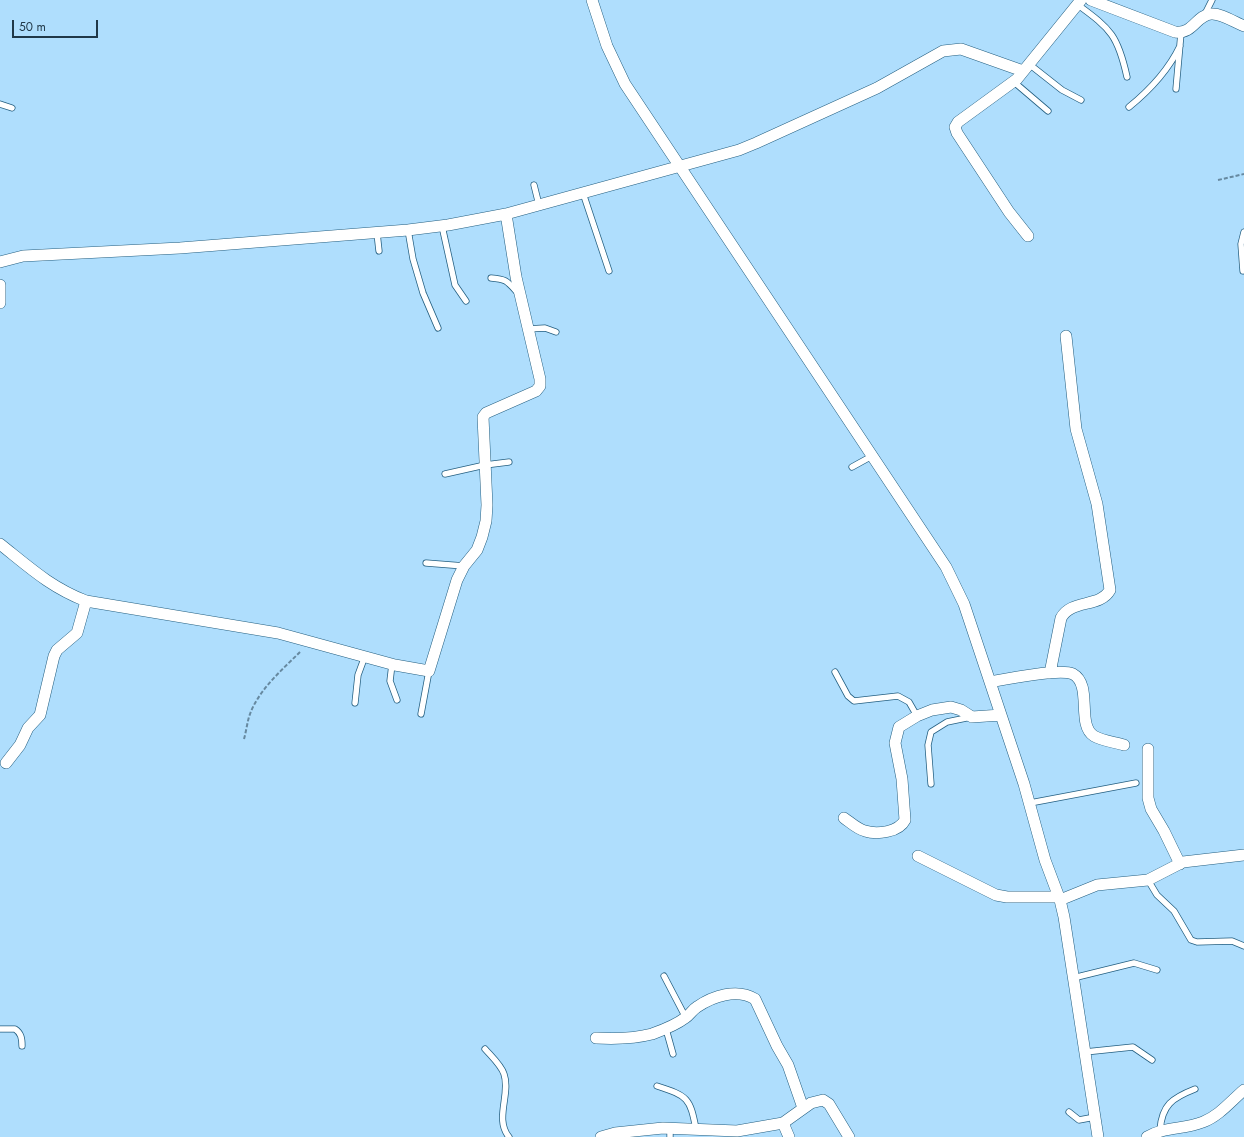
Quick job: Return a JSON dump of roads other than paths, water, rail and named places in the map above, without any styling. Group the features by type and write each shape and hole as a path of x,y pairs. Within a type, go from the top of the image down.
{"street":[{"path":"592,0 607,46 621,78 946,568 956,586 1001,715 1030,803 1045,860 1059,898 1074,978 1098,1137"},
{"path":"1091,0 1175,32 1181,33 1188,31 1203,16 1210,14 1217,15 1244,26"},
{"path":"1028,236 1005,206 956,134 955,127 958,122 1014,82 1079,2"},
{"path":"0,262 23,256 180,248 377,233 442,226 506,214 680,167 756,144 877,88 943,51 961,49 1026,68"},
{"path":"0,544 49,584 86,601 278,634 310,641 392,664 429,671 457,580 464,566 476,550 482,537 486,521 487,505 483,417 486,413 536,391 540,386 540,379 520,295 506,214"},
{"path":"0,285 0,303"},
{"path":"1050,673 1061,618 1064,612 1069,608 1102,598 1108,594 1110,590 1097,504 1076,429 1066,336"},
{"path":"6,763 20,745 28,728 40,715 54,656 57,650 77,633 86,601"},
{"path":"990,682 1050,673 1072,674 1080,680 1083,688 1086,718 1090,731 1095,736 1124,745"},
{"path":"844,818 864,831 875,833 893,829 902,824 905,820 902,779 896,743 896,734 899,727 917,716 932,710 951,707 961,710 972,717 1001,715"},
{"path":"1148,749 1148,798 1151,809 1180,864"},
{"path":"918,856 996,895 1007,897 1059,898 1102,884 1148,880 1180,864 1244,855"},
{"path":"596,1038 630,1039 666,1028 686,1018 697,1007 720,996 739,992 755,999 777,1046 788,1065 803,1108"},
{"path":"1152,1135 1202,1123 1216,1116 1244,1090"},
{"path":"600,1137 615,1133 670,1133 696,1129 737,1130 783,1123 810,1103 823,1100 829,1104 849,1137"},
{"path":"783,1123 788,1137"}],"lane":[{"path":"1203,16 1212,0"},
{"path":"1079,2 1115,38 1121,53 1126,77"},
{"path":"1176,89 1181,33"},
{"path":"1129,107 1145,94 1171,64 1180,46"},
{"path":"1026,68 1081,100"},
{"path":"1014,82 1048,111"},
{"path":"0,104 12,108"},
{"path":"534,185 539,205"},
{"path":"583,193 609,271"},
{"path":"442,226 455,285 466,301"},
{"path":"408,230 423,293 438,328"},
{"path":"1243,271 1241,244 1244,232"},
{"path":"377,233 379,251"},
{"path":"491,278 502,278 508,281 520,295"},
{"path":"528,329 545,328 556,332"},
{"path":"852,467 872,456"},
{"path":"445,474 485,465 509,462"},
{"path":"426,563 464,566"},
{"path":"355,703 358,675 364,656"},
{"path":"392,664 390,681 397,700"},
{"path":"421,714 429,671"},
{"path":"835,672 848,696 854,702 898,696 909,702 917,716"},
{"path":"931,784 928,745 931,732 947,722 972,717"},
{"path":"1030,803 1136,783"},
{"path":"1148,880 1157,895 1174,911 1191,940 1197,942 1232,941 1244,946"},
{"path":"1074,978 1134,963 1157,970"},
{"path":"664,976 686,1018"},
{"path":"666,1028 673,1054"},
{"path":"0,1029 15,1029 19,1032 22,1038 22,1046"},
{"path":"1085,1052 1132,1047 1152,1060"},
{"path":"486,1049 504,1074 503,1124 509,1137"},
{"path":"657,1086 675,1092 688,1100 696,1129"},
{"path":"1152,1135 1169,1103 1179,1095 1195,1089"},
{"path":"1069,1112 1079,1120 1095,1117"}]}
